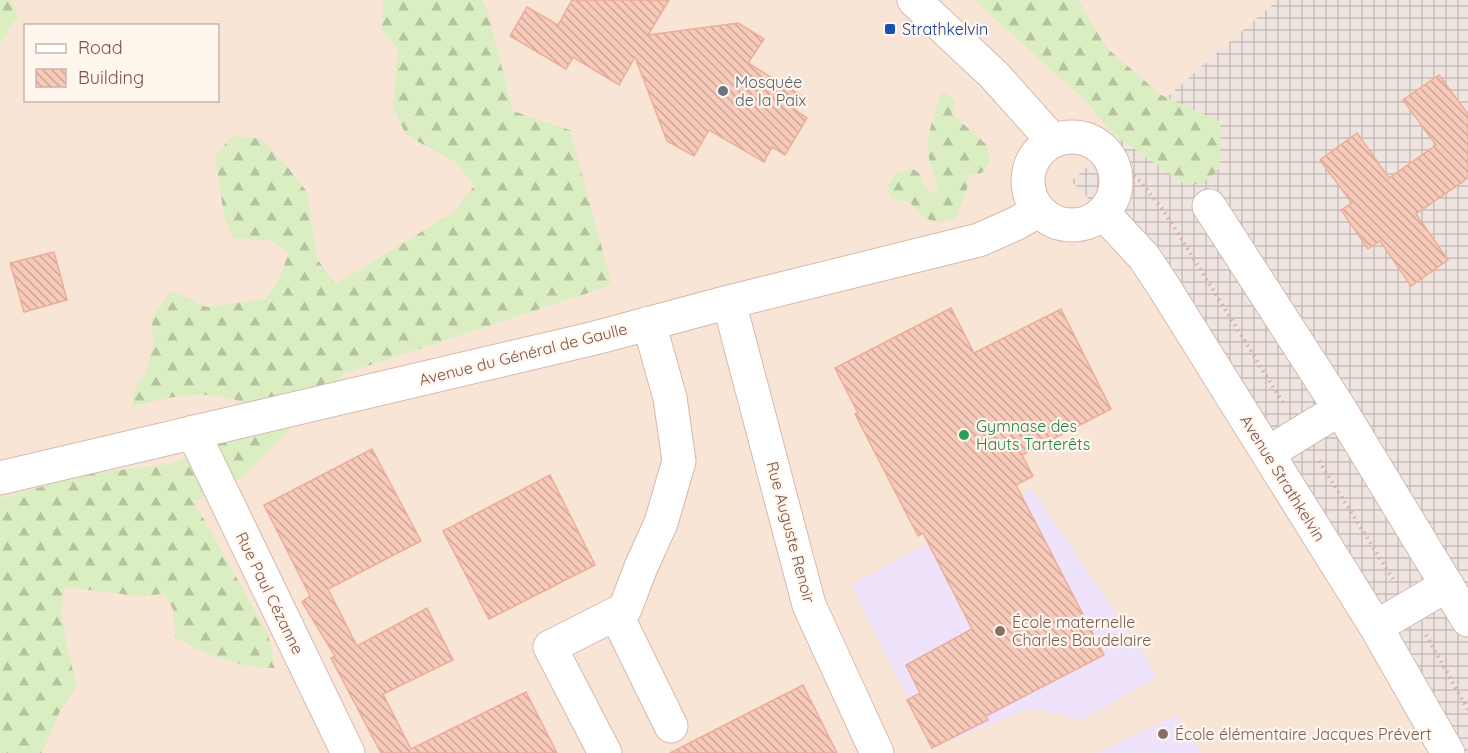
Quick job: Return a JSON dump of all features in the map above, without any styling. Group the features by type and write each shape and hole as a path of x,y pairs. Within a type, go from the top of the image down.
{"street":[{"path":"914,0 994,75 1053,141"},
{"path":"1069,137 1085,139 1099,146 1110,158 1115,172 1116,187 1112,201 1103,213 1092,221 1078,225 1063,225 1050,220 1038,210 1030,196 1027,181 1031,165 1040,151 1053,141 1069,137"},
{"path":"1209,206 1340,410 1468,620"},
{"name":"Avenue du Général de Gaulle","path":"0,478 649,323 979,240 1017,223 1038,210"},
{"name":"Avenue Strathkelvin","path":"1103,213 1144,257 1376,627 1448,753"},
{"name":"Rue Auguste Renoir","path":"729,302 809,605 877,753"},
{"path":"605,753 550,647 625,609 661,523 679,461 670,398 649,323"},
{"path":"1268,453 1340,410"},
{"name":"Rue Paul Cézanne","path":"193,432 348,753"},
{"path":"1376,627 1447,585"},
{"path":"616,614 671,726"}],"shaded area":[{"path":"0,0 1272,0 1273,3 1103,213 1448,753 0,753"},
{"path":"1272,0 1468,0 1468,753 1448,753 1103,213 1071,181 1273,4"},
{"name":"École maternelle Charles Baudelaire","path":"1031,488 1158,676 1082,720 1032,708 932,748 851,585"},
{"name":"École élémentaire Jacques Prévert","path":"1177,715 1202,753 1096,753"}],"green space":[{"path":"0,0 11,0 18,16 0,43"},
{"path":"383,0 481,0 486,6 513,111 570,130 612,285 343,374 245,475 194,502 268,634 275,668 248,666 222,659 175,637 173,609 165,594 137,596 65,587 61,610 67,648 77,686 60,711 42,753 0,752 0,498 94,473 170,464 214,443 245,403 217,396 189,395 132,407 135,389 146,373 153,346 152,318 170,292 206,307 266,299 279,279 289,252 272,241 233,238 224,216 215,156 232,136 261,139 285,164 307,192 317,259 336,284 454,212 474,186 457,163 406,135 393,107 398,50 382,29"},
{"path":"974,0 1078,0 1108,49 1161,95 1221,122 1220,168 1202,184 1184,184 1112,133 1088,103"},
{"path":"940,93 946,93 955,102 952,114 987,145 990,162 982,173 968,175 966,193 955,219 941,222 924,217 910,202 890,198 888,186 896,173 912,168 920,174 926,190 937,194 928,145"}],"building":[{"path":"572,0 669,0 648,35 738,23 764,39 748,63 802,96 794,109 807,118 785,155 772,147 764,162 709,130 694,156 667,141 635,57 619,85 573,57 566,69 510,36 527,7 558,25"},
{"path":"1439,75 1468,114 1468,178 1416,214 1448,260 1411,286 1380,241 1368,249 1341,210 1352,203 1320,160 1357,133 1389,178 1436,145 1403,100"},
{"path":"54,252 67,300 24,312 10,263"},
{"path":"951,308 974,353 1061,309 1111,409 1022,455 1033,476 1016,485 1104,655 986,716 988,720 932,748 907,700 920,693 906,665 972,629 923,533 918,536 855,414 858,413 835,368"},
{"path":"372,449 421,541 328,589 357,646 427,608 453,660 383,694 411,749 526,692 557,753 381,753 331,658 335,656 302,602 310,596 264,505"},
{"path":"550,475 595,565 489,619 443,531"},
{"path":"803,685 837,753 670,753"}],"place":[{"name":"Strathkelvin","path":"890,29"},
{"name":"Mosquée de la Paix","path":"723,91"},
{"name":"Gymnase des Hauts Tarterêts","path":"964,435"},
{"name":"École maternelle Charles Baudelaire","path":"1000,631"},
{"name":"École élémentaire Jacques Prévert","path":"1163,734"}]}
